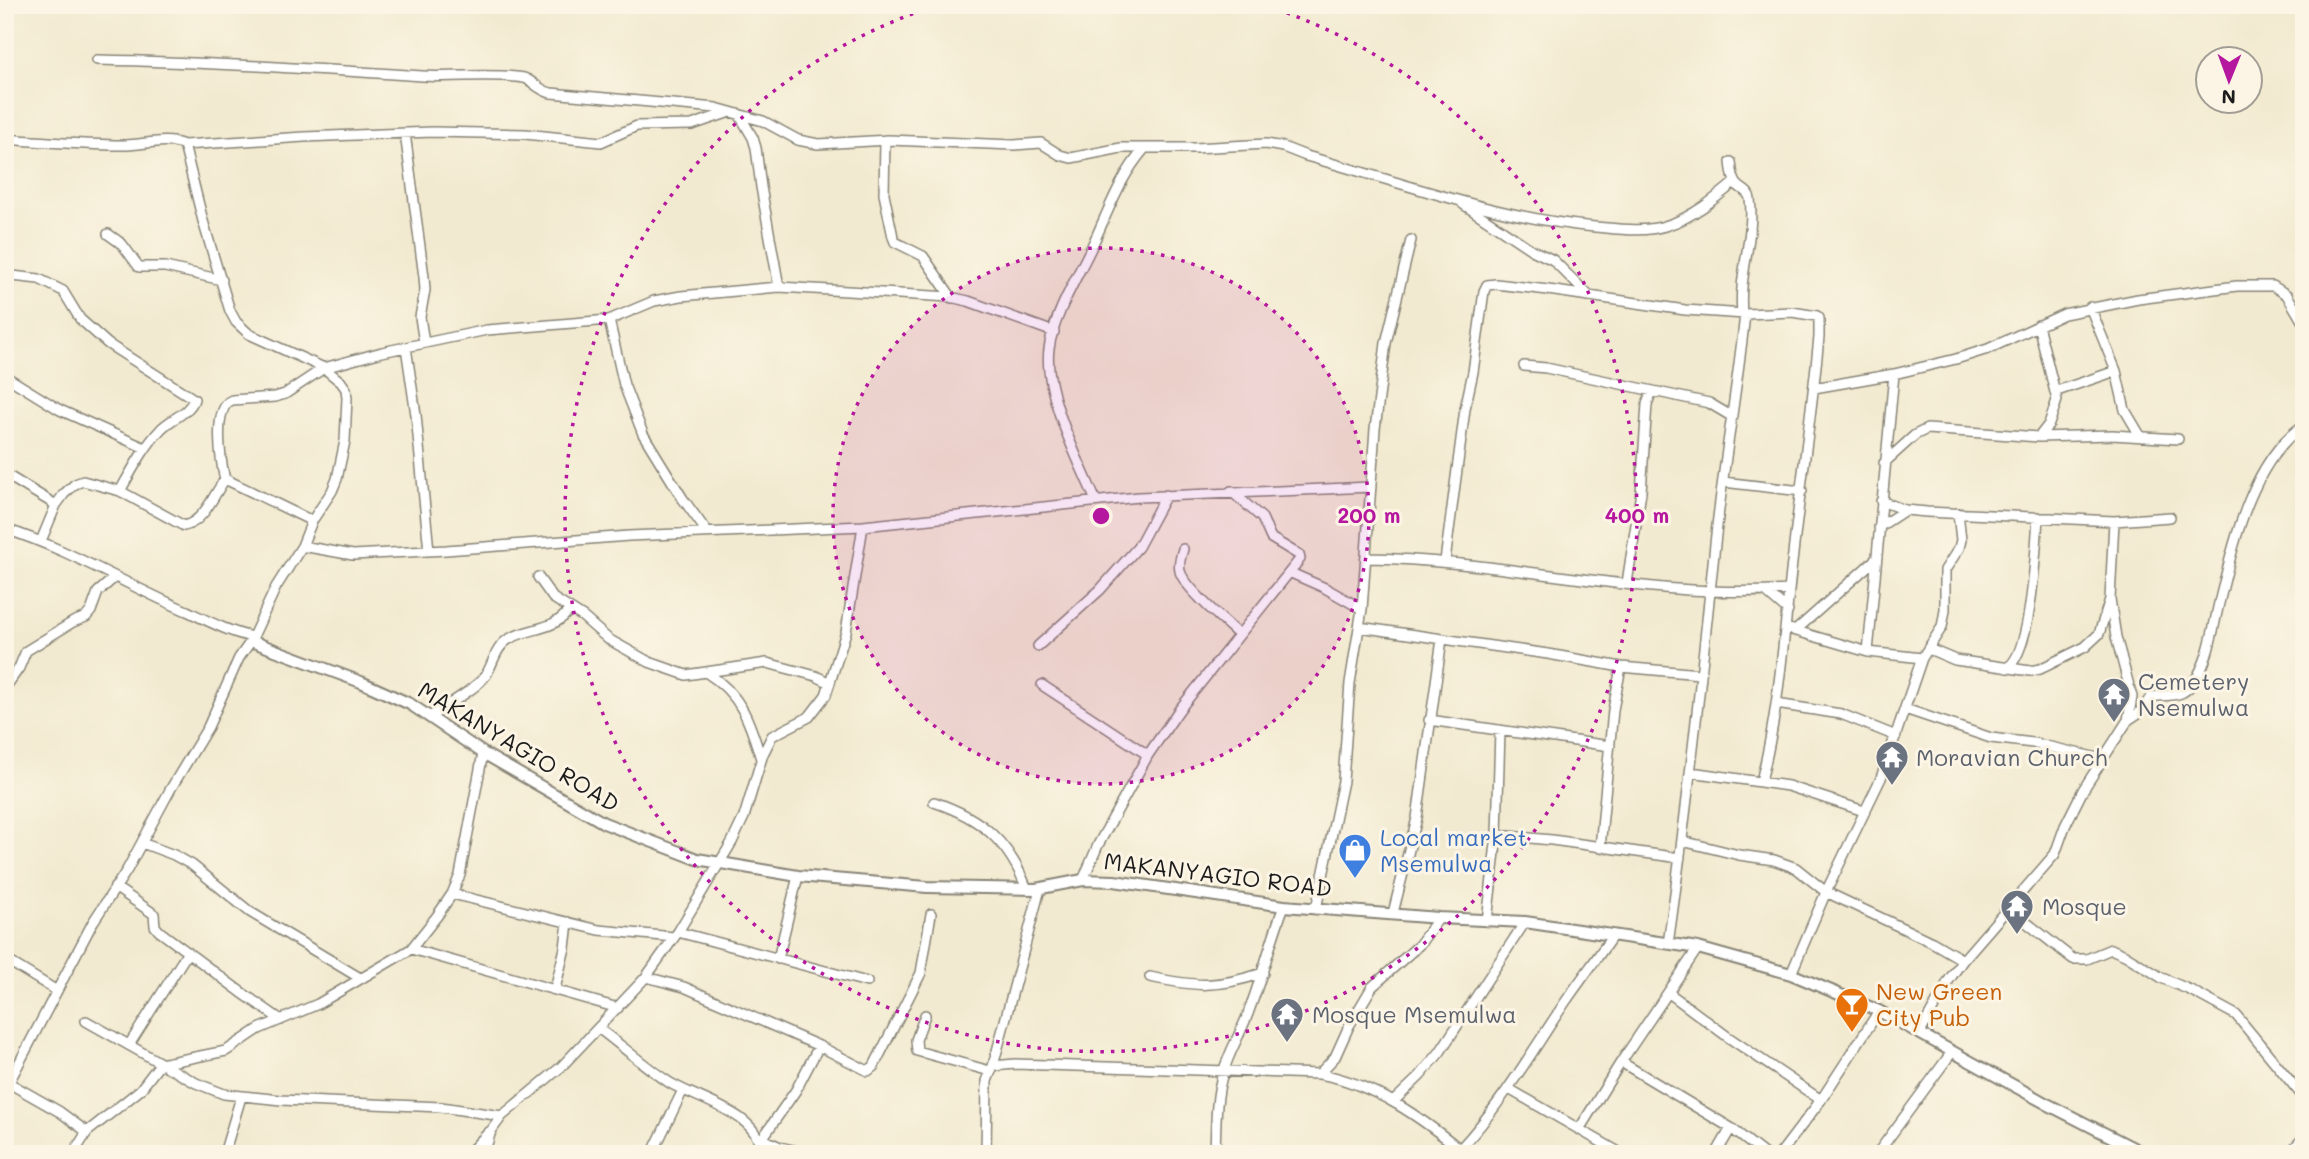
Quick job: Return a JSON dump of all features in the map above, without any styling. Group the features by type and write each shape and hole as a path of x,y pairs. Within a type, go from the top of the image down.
{"street":[{"path":"97,60 227,63 427,76 525,78 542,91 551,93 735,112 763,121 798,140 818,144 885,140 1014,145 1041,143 1060,155 1071,158 1121,148 1266,144 1283,146 1306,156 1456,200 1564,225 1645,230 1668,225 1688,216 1735,183"},
{"path":"5,139 63,144 127,145 168,142 184,145 405,133 524,135 601,142 637,126 692,125 735,112"},
{"path":"735,112 753,138 756,148 779,287"},
{"path":"405,133 424,277 425,289 420,317 424,343"},
{"path":"885,140 884,194 895,243 923,256 952,298"},
{"path":"87,1132 60,1111 7,1086 88,931 208,727 276,587 302,546 312,521 332,491 345,441 346,389 341,382 324,368 249,334 236,322 230,311 184,145"},
{"path":"1096,501 1054,402 1049,348 1072,286 1113,195 1145,148"},
{"path":"1668,944 1691,772 1700,674 1731,416 1738,381 1744,314 1741,286 1750,222 1750,198 1748,193 1735,183 1731,162"},
{"path":"1456,200 1532,250 1553,260 1588,295"},
{"path":"108,234 129,251 139,268 165,267 222,280"},
{"path":"1316,909 1343,781 1350,683 1362,609 1375,429 1386,344 1411,240"},
{"path":"5,278 12,276 39,279 63,291 80,319 108,344 192,398 190,407 168,422 145,448 120,491"},
{"path":"1814,388 1894,374 1987,349 2064,314 2138,299 2259,284 2273,286 2287,295 2304,324"},
{"path":"1445,561 1465,409 1487,285 1588,295 1685,310 1744,314 1812,314 1819,318 1814,388 1789,590 1791,629 1776,704 1773,735 1761,781"},
{"path":"41,541 57,505 69,488 83,481 120,491 184,526 194,522 225,480 220,460 220,423 226,402 285,394 324,368 424,343 488,330 610,320 654,301 681,296 779,287 952,298 968,301 1054,332"},
{"path":"2090,307 2116,372 2125,410 2141,437"},
{"path":"610,320 624,384 643,434 707,532"},
{"path":"2038,325 2057,391 2056,407 2039,437"},
{"path":"406,347 416,415 429,551"},
{"path":"1524,366 1546,368 1714,404 1731,416"},
{"path":"2057,391 2116,372"},
{"path":"1868,652 1894,374"},
{"path":"5,376 60,410 145,448"},
{"path":"1626,583 1641,492 1647,404 1652,391"},
{"path":"1920,1033 1963,960 2055,854 2065,826 2102,759 2128,720 2140,712 2151,697 2183,691 2196,677 2211,638 2233,545 2251,498 2267,464 2280,446 2290,434 2304,425"},
{"path":"1884,463 1915,435 1927,429 2039,437 2112,435 2178,439"},
{"path":"5,474 57,505"},
{"path":"225,480 232,480 312,521"},
{"path":"1723,482 1802,491"},
{"path":"302,546 353,555 429,551 707,532 863,526 1166,495 1371,487"},
{"path":"1083,880 1109,825 1148,755 1179,710 1300,559 1299,555 1271,538 1262,518 1231,491"},
{"path":"1038,646 1100,590 1138,547 1166,495"},
{"path":"1881,500 1905,510 2114,521 2170,517"},
{"path":"1879,527 1905,510"},
{"path":"1791,974 1826,892 1881,778 1922,658 1938,635 1944,620 1945,570 1961,543 1958,513"},
{"path":"2006,668 2013,663 2026,629 2038,517"},
{"path":"2114,521 2110,599 2116,637 2132,696 2128,720"},
{"path":"468,1154 502,1116 561,1067 646,977 676,935 720,863 744,817 761,759 772,737 809,717 827,695 846,632 863,526"},
{"path":"5,529 41,541 115,578 251,639"},
{"path":"1183,549 1179,563 1181,575 1239,635"},
{"path":"1367,558 1445,561 1712,591 1789,590"},
{"path":"1791,629 1877,558"},
{"path":"1291,573 1362,609"},
{"path":"538,577 553,598 570,608 608,639 649,663 686,676 767,663 816,676 830,683"},
{"path":"5,688 19,668 26,651 86,617 98,592 115,578"},
{"path":"1766,592 1788,611"},
{"path":"1929,649 1955,660 2035,671 2085,647 2099,634 2110,599"},
{"path":"430,717 479,683 507,640 558,622 570,608"},
{"path":"1359,627 1621,667 1700,674"},
{"path":"1791,629 1868,652 1922,658"},
{"name":"MAKANYAGIO ROAD","path":"251,639 410,704 483,753 604,823 697,859 798,876 927,887 1040,889 1083,880 1114,881 1284,906 1525,922 1698,948 1791,974 1879,1011 2145,1154"},
{"path":"1393,914 1417,818 1429,720 1443,639"},
{"path":"1902,655 1917,671"},
{"path":"1600,848 1621,667"},
{"path":"707,673 732,692 752,727 761,759"},
{"path":"1042,685 1148,755"},
{"path":"1776,704 1841,714 1896,736"},
{"path":"1905,709 1992,738 2033,743 2102,759"},
{"path":"1429,720 1610,746"},
{"path":"1487,921 1497,835 1500,730"},
{"path":"73,1154 87,1132 140,1090 160,1064 226,1051 248,1035 318,1004 411,949 452,894 460,875 483,753"},
{"path":"1691,772 1761,781 1810,792 1864,811"},
{"path":"934,802 953,808 997,837 1018,865 1027,889"},
{"path":"1497,835 1680,858"},
{"path":"1682,841 1774,860 1808,876 1826,892 1932,942 1963,960"},
{"path":"142,843 192,865 250,912 359,978"},
{"path":"778,959 798,876"},
{"path":"115,887 155,915 155,928 281,1020"},
{"path":"986,1154 987,1081 1040,889"},
{"path":"452,894 621,934 676,935 867,982"},
{"path":"1215,1154 1223,1072 1249,1012 1284,906"},
{"path":"2008,908 2073,959 2087,959 2111,949 2171,983 2225,1009 2243,1023 2304,1098"},
{"path":"646,977 684,987 819,1046 863,1070 869,1070 874,1066 921,973 931,914"},
{"path":"1319,1074 1335,1057 1372,986 1419,945 1439,918"},
{"path":"555,989 568,922"},
{"path":"1393,1102 1440,1052 1525,922"},
{"path":"925,1015 916,1040 917,1051 992,1069 1015,1064 1319,1074 1348,1080 1393,1102 1463,1152 1613,935"},
{"path":"1580,1128 1698,948"},
{"path":"411,949 618,1008"},
{"path":"129,1045 188,952"},
{"path":"5,959 57,991"},
{"path":"1150,978 1205,986 1242,980 1263,973"},
{"path":"1669,993 1821,1100"},
{"path":"1780,1154 1821,1100 1879,1011"},
{"path":"86,1021 160,1064 224,1094 441,1107 502,1116"},
{"path":"598,1028 658,1075 733,1114 760,1138 780,1147 810,1154"},
{"path":"760,1154 760,1138 796,1090 819,1046"},
{"path":"1877,1154 1952,1052"},
{"path":"1621,1062 1731,1128 1764,1154"},
{"path":"1509,1089 1580,1128 1611,1151 1622,1154"},
{"path":"652,1154 683,1090"},
{"path":"224,1154 241,1097"},
{"path":"1716,1154 1731,1128"},
{"path":"484,1154 491,1131"},
{"path":"2289,1154 2304,1137"}],"place":[{"name":"Cemetery Nsemulwa","path":"2114,724"},
{"name":"Moravian Church","path":"1892,787"},
{"name":"Local market Msemulwa","path":"1355,880"},
{"name":"Mosque","path":"2017,936"},
{"name":"New Green City Pub","path":"1852,1034"},
{"name":"Mosque Msemulwa","path":"1287,1044"}]}
